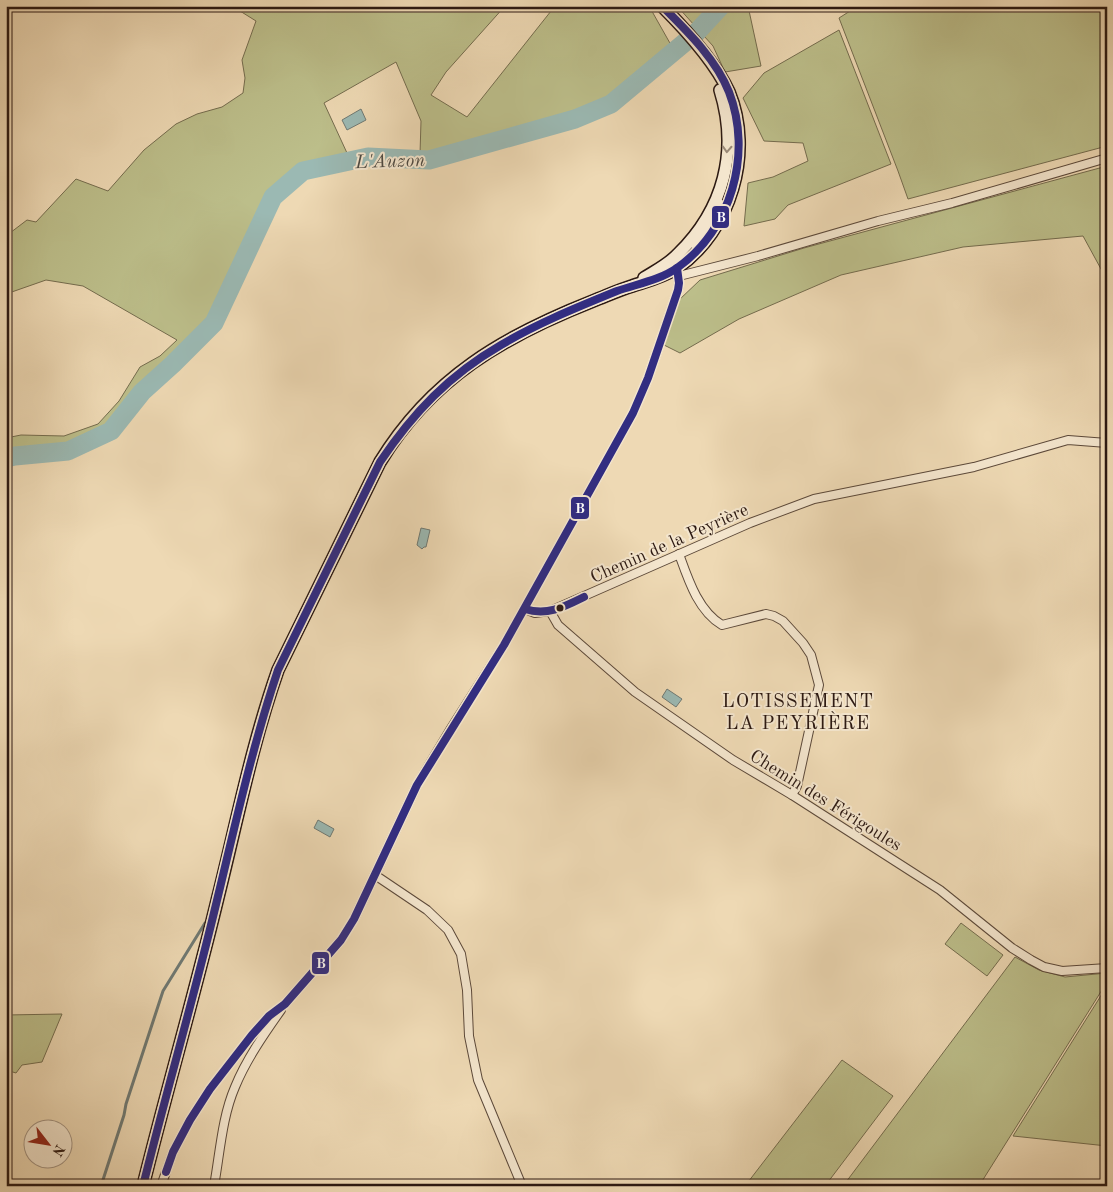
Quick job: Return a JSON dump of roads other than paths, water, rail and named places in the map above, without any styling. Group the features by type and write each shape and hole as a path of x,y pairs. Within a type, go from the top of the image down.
{"main road":[{"path":"142,1186 216,906 265,706 278,670 380,462 395,438 411,418 445,384 482,356 516,335 547,320 630,286 662,276 674,269 693,254 704,242 719,222 732,193 737,172 739,135 728,91 703,51 663,7"},
{"path":"674,269 677,256 695,236 709,216 722,188 727,154 728,118 713,67"}],"street":[{"path":"214,1186 228,1110 234,1088 244,1068 285,1004 341,940 354,919 417,785 525,609 642,395 678,290 674,269 758,256 1107,158"},
{"name":"Chemin de la Peyrière","path":"525,609 535,613 550,611 750,523 814,499 974,467 1068,440 1107,443"},
{"path":"679,554 688,580 703,607 714,620 722,624 766,614 774,616 788,627 811,655 819,685 797,786 792,795"},
{"name":"Chemin des Férigoules","path":"550,611 558,625 635,692 734,760 940,890 1012,948 1044,967 1062,971 1107,968"},
{"path":"375,876 427,910 448,930 461,954 467,990 469,1036 478,1080 522,1186"},
{"path":"161,1186 173,1152 190,1120 210,1089 252,1035 269,1016 285,1004"}],"water":[{"path":"361,109 366,120 347,130 342,120"},
{"path":"421,528 430,530 426,547 422,549 417,545"},
{"path":"667,689 682,699 676,707 662,697"},
{"path":"318,820 334,829 330,837 314,828"}],"waterway":[{"name":"L'Auzon","path":"6,458 68,451 111,431 142,392 214,323 273,197 303,171 368,157 429,160 575,119 611,104 696,33 721,6"},
{"path":"101,1186 163,991 205,923"}],"district":[{"name":"LOTISSEMENT LA PEYRIÈRE","path":"798,711"}]}
